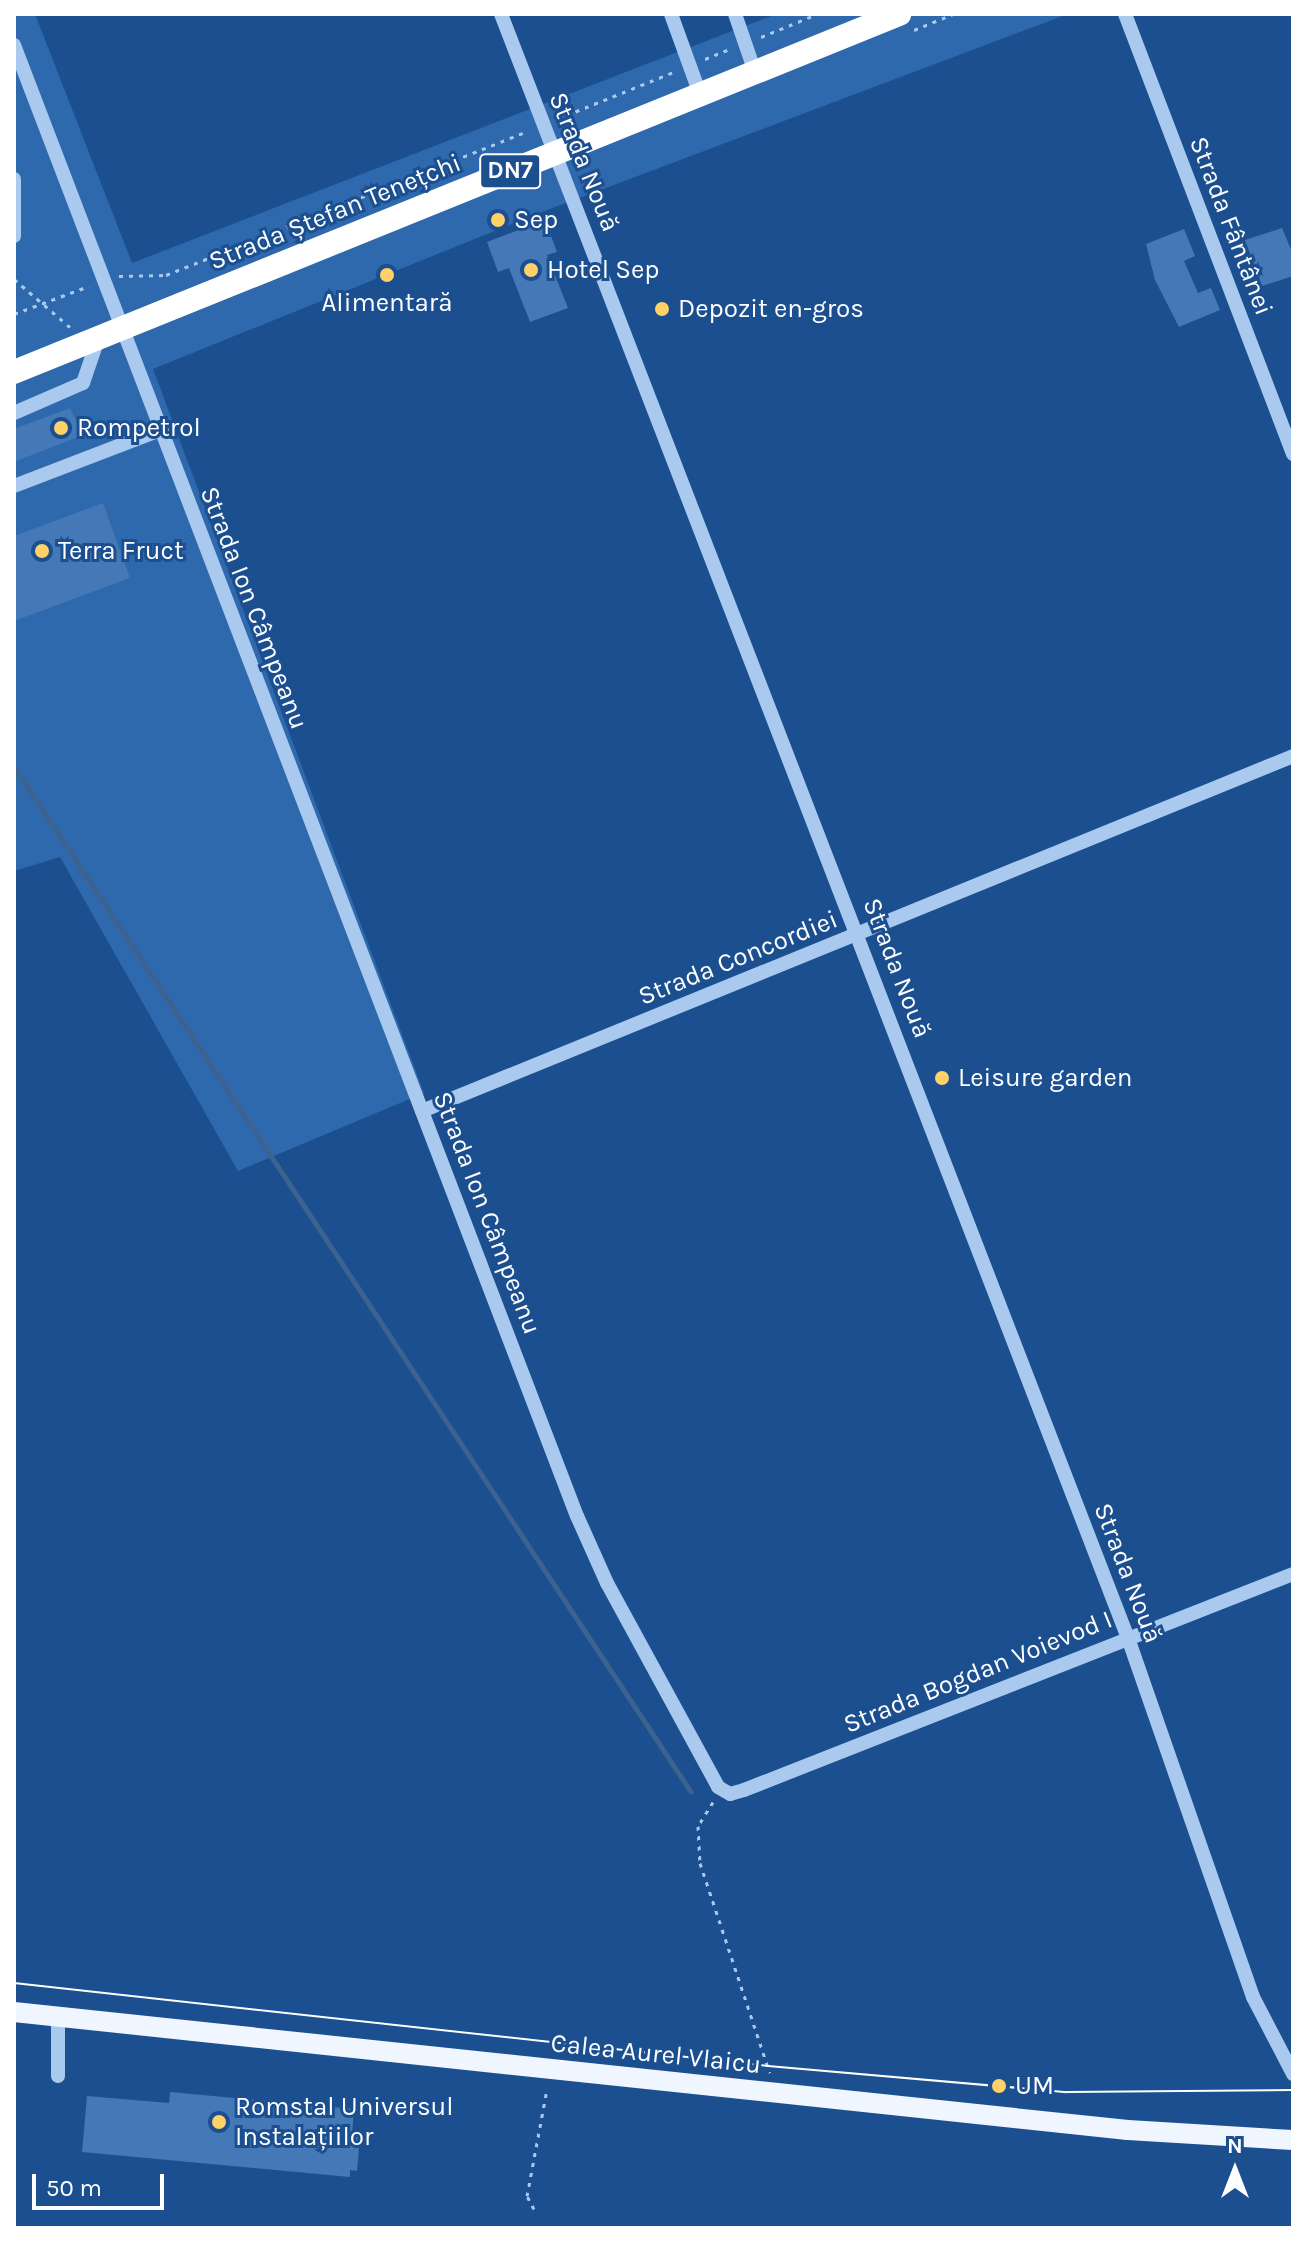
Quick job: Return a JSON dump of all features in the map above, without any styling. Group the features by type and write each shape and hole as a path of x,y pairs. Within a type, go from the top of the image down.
{"highway":[{"name":"Strada Ștefan Tenețchi","path":"14,372 899,14"}],"main road":[{"name":"Calea Aurel Vlaicu","path":"14,2012 1128,2130 1293,2140"}],"street":[{"name":"Strada Nouă","path":"501,14 1128,1638 1253,1997 1293,2074"},
{"path":"671,14 700,94"},
{"path":"735,14 755,72"},
{"name":"Strada Fântânei","path":"1125,14 1293,454"},
{"name":"Strada Ion Câmpeanu","path":"14,45 596,1561 725,1792"},
{"path":"14,179 14,236"},
{"path":"14,413 83,383 91,341"},
{"path":"14,486 160,430"},
{"name":"Strada Concordiei","path":"422,1111 1293,756"},
{"name":"Strada Bogdan Voievod I","path":"725,1792 744,1790 1293,1574"},
{"path":"58,2017 58,2076"}],"path":[{"path":"14,314 104,281 166,275 817,14"},
{"path":"14,279 91,341"},
{"path":"725,1792 701,1814 700,1863 777,2093"},
{"path":"534,2209 527,2196 551,2069"}],"shaded area":[{"path":"14,14 35,14 132,263 776,14 1068,14 534,215 153,369 424,1093 238,1171 60,857 14,871"}],"building":[{"name":"Hotel Sep","path":"545,220 557,252 547,255 568,308 530,322 509,268 498,272 487,242"},
{"path":"1282,228 1293,254 1293,276 1262,286 1245,240"},
{"path":"1184,229 1195,256 1184,261 1198,293 1211,288 1220,310 1179,327 1155,280 1146,244"},
{"path":"70,408 83,435 14,462 14,429"},
{"path":"103,503 130,578 14,621 14,536"},
{"name":"Romstal Universul Instalațiilor","path":"170,2092 354,2109 352,2135 360,2136 357,2171 350,2170 350,2177 82,2152 87,2096 169,2103"}],"waterway":[{"path":"14,767 691,1792"}],"tram line":[{"path":"14,1983 768,2066 1067,2092 1293,2090"}],"place":[{"name":"Sep","path":"498,220"},
{"name":"Hotel Sep","path":"531,270"},
{"name":"Alimentară","path":"387,275"},
{"name":"Depozit en-gros","path":"662,309"},
{"name":"Rompetrol","path":"61,428"},
{"name":"Terra Fruct","path":"42,551"},
{"name":"Leisure garden","path":"942,1078"},
{"name":"UM","path":"999,2086"},
{"name":"Romstal Universul Instalațiilor","path":"219,2122"}]}
